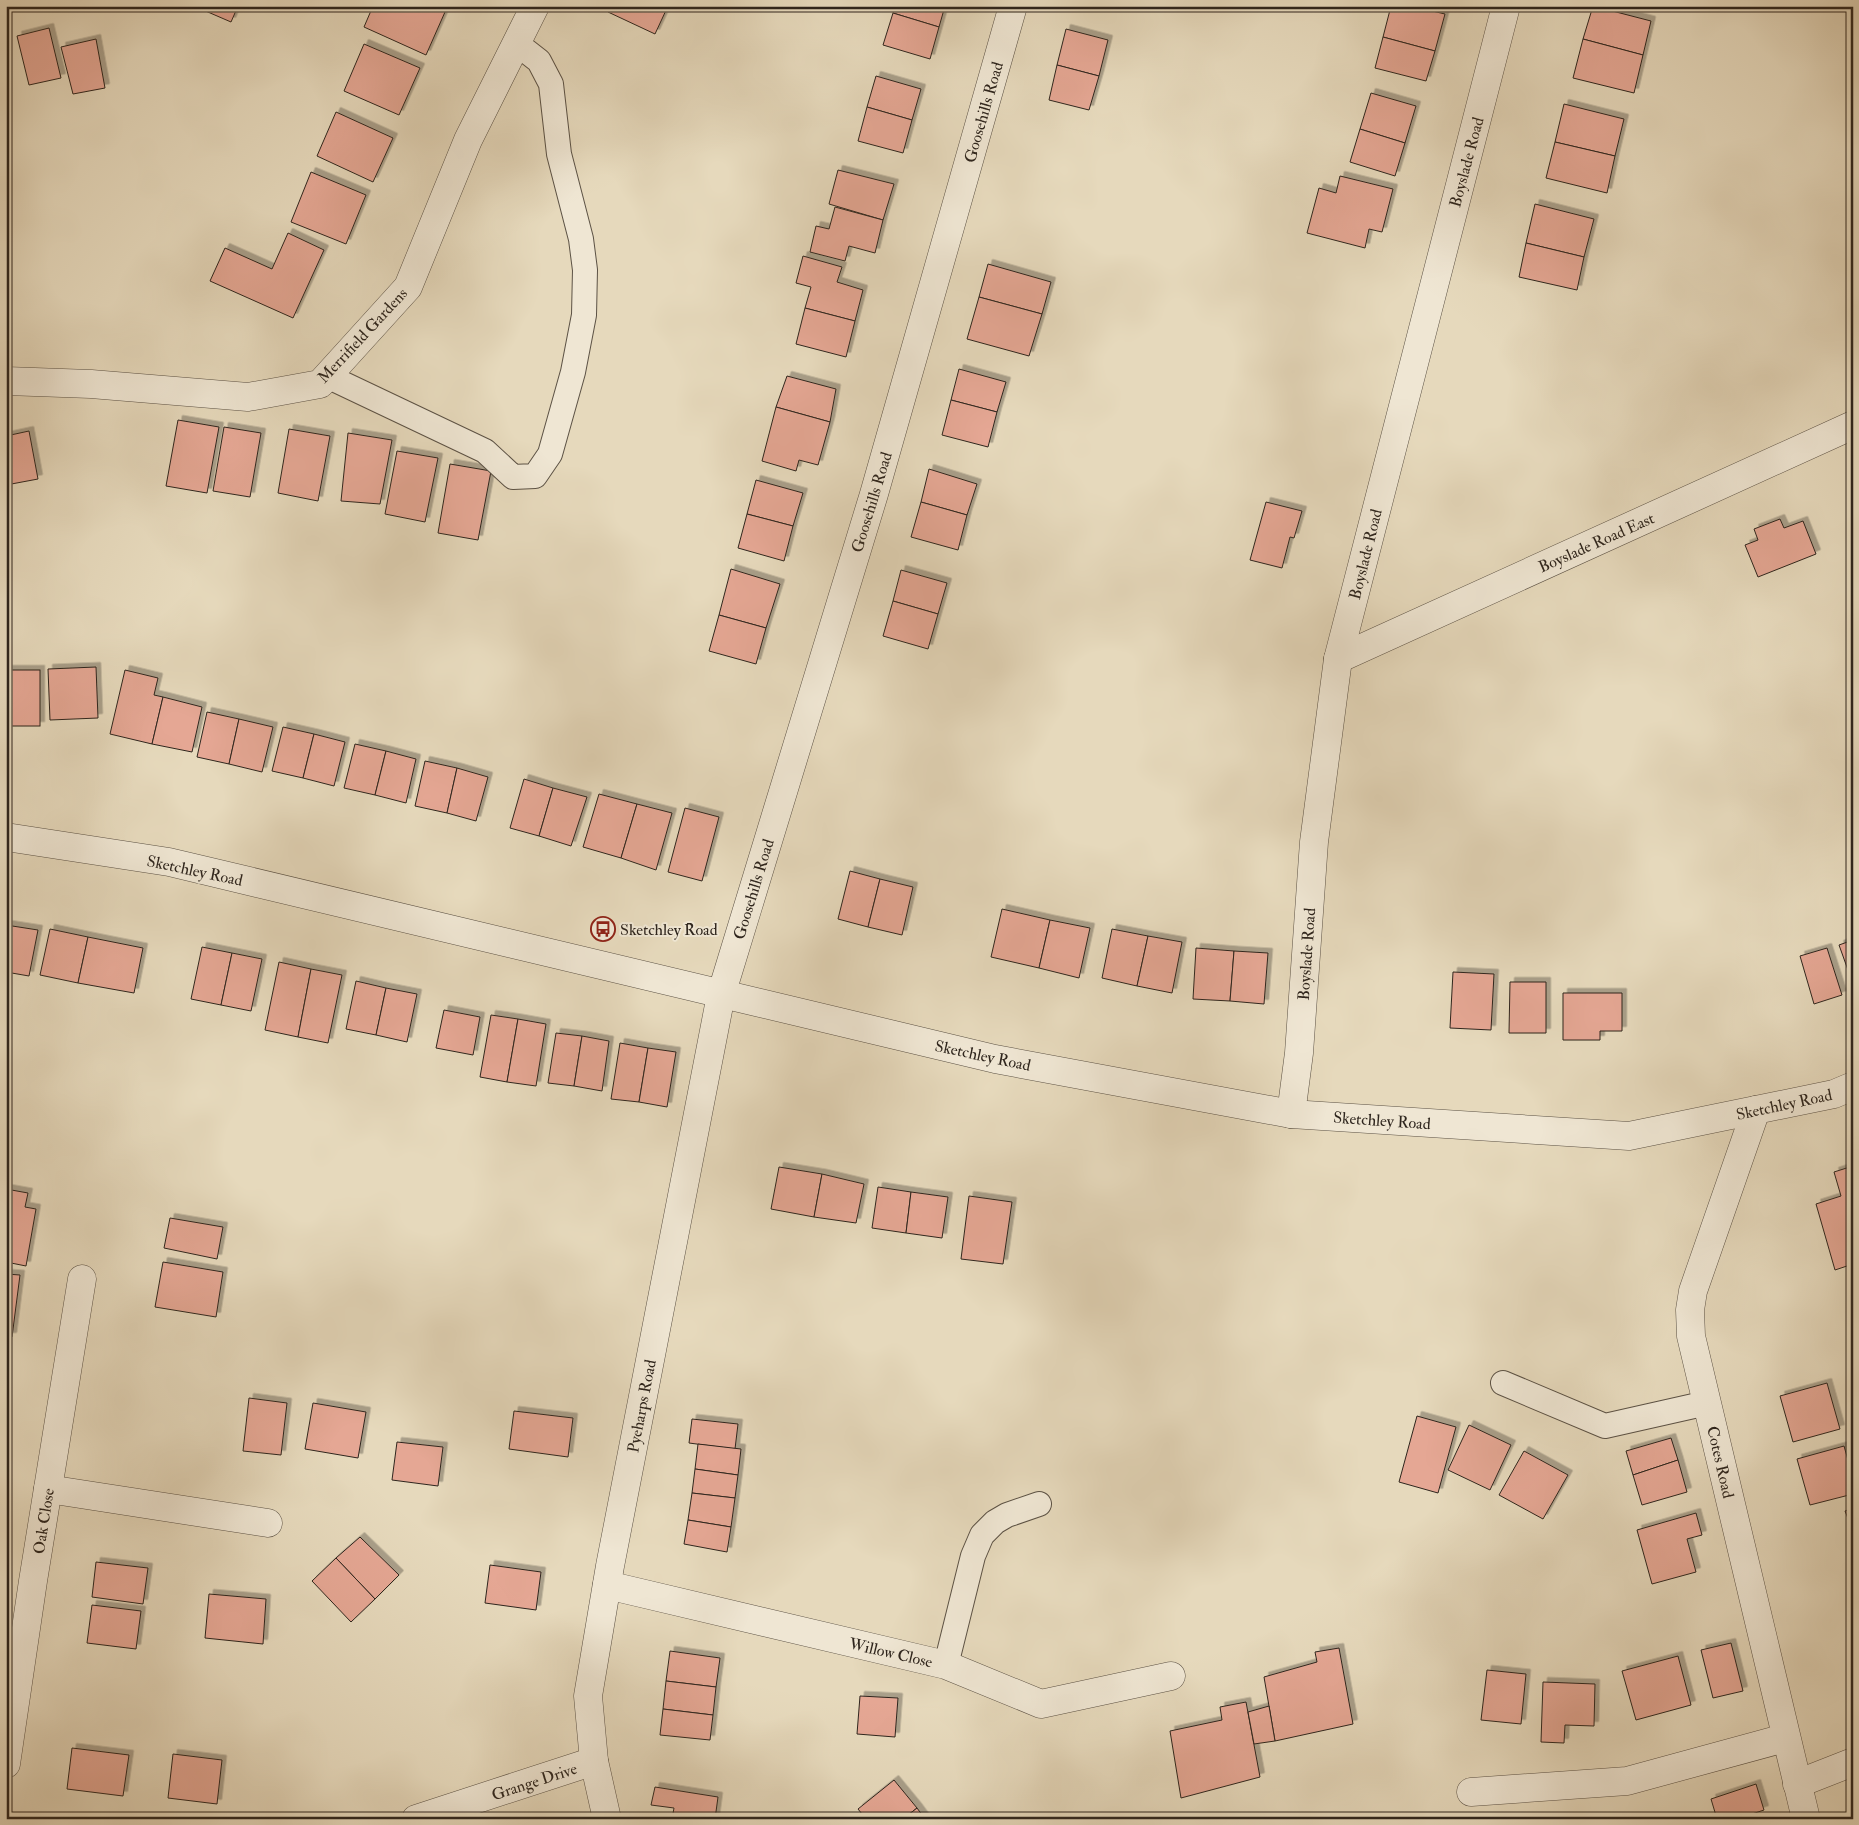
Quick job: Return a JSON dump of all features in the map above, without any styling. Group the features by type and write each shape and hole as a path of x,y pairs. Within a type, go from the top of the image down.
{"street":[{"name":"Merrifield Gardens","path":"9,380 91,384 248,397 320,384 408,287 468,140 535,6"},
{"name":"Goosehills Road","path":"721,995 874,494 1013,6"},
{"name":"Boyslade Road","path":"1291,1114 1299,1053 1314,842 1338,659 1506,6"},
{"name":"Boyslade Road East","path":"1338,659 1853,426"},
{"name":"Sketchley Road","path":"6,837 169,862 995,1059 1291,1114 1629,1136 1834,1094 1853,1086"},
{"name":"Pyeharps Road","path":"607,1819 594,1761 588,1696 607,1584 721,995"},
{"name":"Cotes Road","path":"1756,1110 1693,1291 1690,1310 1691,1336 1785,1738 1806,1819"},
{"name":"Oak Close","path":"6,1764 82,1279"},
{"path":"48,1489 268,1523"},
{"name":"Willow Close","path":"607,1584 946,1665 1041,1704 1171,1676"},
{"path":"1471,1792 1627,1781 1785,1738"},
{"name":"Grange Drive","path":"416,1819 594,1761"},
{"path":"1797,1784 1853,1762"}],"lane":[{"path":"327,376 485,451 513,477 535,476 550,454 573,372 584,315 585,270 581,239 559,154 551,84 539,61 516,43"},
{"path":"1503,1383 1604,1426 1707,1403"},
{"path":"946,1665 973,1556 982,1535 995,1522 1006,1515 1039,1504"}],"building":[{"path":"194,6 238,6 231,22"},
{"path":"373,6 432,6 445,12 426,55 364,27"},
{"path":"611,6 668,6 655,34 608,12"},
{"path":"895,6 945,6 939,27 893,13"},
{"path":"1391,6 1411,6 1445,14 1435,51 1383,37"},
{"path":"1593,6 1651,21 1643,55 1583,39"},
{"path":"893,13 939,27 930,59 883,45"},
{"path":"49,28 61,78 29,85 17,36"},
{"path":"1066,29 1108,40 1099,76 1057,65"},
{"path":"1383,37 1435,51 1426,81 1375,68"},
{"path":"96,39 105,88 73,94 61,47"},
{"path":"1583,39 1643,55 1634,93 1573,78"},
{"path":"364,44 420,68 399,115 344,91"},
{"path":"1057,65 1099,76 1089,110 1049,100"},
{"path":"876,76 921,89 912,120 867,107"},
{"path":"1371,93 1416,106 1405,143 1360,129"},
{"path":"1564,104 1624,119 1615,156 1555,142"},
{"path":"867,107 912,120 903,153 858,141"},
{"path":"336,112 393,138 373,182 317,156"},
{"path":"1360,129 1405,143 1395,176 1350,162"},
{"path":"1555,142 1615,156 1607,193 1546,178"},
{"path":"838,170 894,184 883,220 829,204"},
{"path":"311,172 366,195 346,244 291,222"},
{"path":"1340,176 1393,189 1382,232 1369,229 1365,248 1307,233 1319,188 1336,193"},
{"path":"1535,204 1594,219 1584,257 1526,243"},
{"path":"835,207 883,220 875,253 849,246 845,261 810,252 816,226 829,229"},
{"path":"288,233 324,250 293,318 210,281 225,248 272,269"},
{"path":"1526,243 1584,257 1577,290 1519,277"},
{"path":"803,256 842,267 837,282 863,290 855,321 805,308 811,287 796,283"},
{"path":"988,264 1051,282 1042,314 979,297"},
{"path":"979,297 1042,314 1029,356 967,339"},
{"path":"805,308 855,321 846,357 796,344"},
{"path":"959,369 1006,382 997,412 951,400"},
{"path":"787,376 836,389 830,422 776,407"},
{"path":"951,400 997,412 988,447 942,435"},
{"path":"776,407 830,422 818,465 799,460 796,471 762,461"},
{"path":"178,420 219,427 207,493 166,486"},
{"path":"224,427 261,433 250,497 213,491"},
{"path":"289,429 330,436 318,501 278,493"},
{"path":"29,431 38,479 6,485 6,436"},
{"path":"348,433 392,440 380,504 341,501"},
{"path":"397,451 438,458 425,522 385,514"},
{"path":"450,464 491,471 478,540 438,533"},
{"path":"929,469 977,484 967,515 921,502"},
{"path":"756,480 803,493 793,526 747,514"},
{"path":"921,502 967,515 958,550 911,537"},
{"path":"1266,502 1302,511 1294,538 1290,537 1282,568 1250,560"},
{"path":"747,514 793,526 784,561 738,548"},
{"path":"1780,519 1784,528 1803,521 1816,554 1758,577 1745,545 1758,540 1754,529"},
{"path":"731,569 780,584 766,628 719,615"},
{"path":"901,570 947,583 938,614 893,601"},
{"path":"893,601 938,614 928,649 883,636"},
{"path":"719,615 766,628 756,664 709,651"},
{"path":"96,667 98,718 50,720 48,669"},
{"path":"6,670 40,670 40,726 6,726"},
{"path":"125,670 158,678 154,695 163,697 152,744 110,734"},
{"path":"163,697 202,707 192,752 152,744"},
{"path":"207,712 239,719 229,764 197,757"},
{"path":"239,719 273,727 262,772 229,764"},
{"path":"283,727 314,734 303,778 272,771"},
{"path":"314,734 345,742 334,786 303,778"},
{"path":"355,744 386,751 375,795 344,788"},
{"path":"386,751 416,759 406,803 375,795"},
{"path":"425,761 457,768 447,813 415,806"},
{"path":"457,768 488,777 476,821 447,813"},
{"path":"524,779 553,788 539,836 510,828"},
{"path":"553,788 587,797 571,846 539,836"},
{"path":"599,794 637,804 621,858 583,847"},
{"path":"637,804 672,813 656,870 621,858"},
{"path":"685,808 719,817 702,881 668,872"},
{"path":"850,871 880,879 868,927 838,919"},
{"path":"880,879 913,887 902,935 868,927"},
{"path":"1002,909 1050,920 1039,968 991,957"},
{"path":"1050,920 1090,928 1079,978 1039,968"},
{"path":"6,925 38,930 29,976 6,972"},
{"path":"50,929 88,937 78,983 40,975"},
{"path":"1112,929 1148,936 1137,986 1102,978"},
{"path":"1148,936 1182,942 1172,993 1137,986"},
{"path":"88,937 143,948 134,993 78,983"},
{"path":"1853,940 1853,984 1839,945"},
{"path":"202,947 232,953 221,1005 191,999"},
{"path":"1196,948 1234,951 1230,1001 1193,999"},
{"path":"1827,948 1842,995 1814,1004 1800,956"},
{"path":"1234,951 1268,953 1264,1004 1230,1001"},
{"path":"232,953 262,959 251,1011 221,1005"},
{"path":"279,962 311,969 298,1037 265,1030"},
{"path":"311,969 342,975 328,1043 298,1037"},
{"path":"1453,972 1494,974 1491,1030 1450,1028"},
{"path":"356,981 386,988 376,1035 346,1029"},
{"path":"1510,982 1546,982 1546,1033 1509,1033"},
{"path":"386,988 417,994 407,1042 376,1035"},
{"path":"1563,993 1622,993 1622,1031 1600,1031 1600,1040 1563,1040"},
{"path":"444,1010 480,1017 473,1055 436,1048"},
{"path":"491,1015 518,1019 507,1082 480,1077"},
{"path":"518,1019 546,1024 536,1086 507,1082"},
{"path":"556,1033 582,1036 574,1086 548,1083"},
{"path":"582,1036 609,1041 602,1091 574,1086"},
{"path":"620,1043 648,1048 639,1102 611,1099"},
{"path":"648,1048 676,1052 667,1107 639,1102"},
{"path":"1853,1166 1853,1264 1835,1270 1816,1204 1841,1196 1834,1172"},
{"path":"779,1167 822,1174 814,1217 771,1209"},
{"path":"822,1174 864,1184 856,1223 814,1217"},
{"path":"878,1187 911,1192 906,1233 872,1228"},
{"path":"6,1189 28,1193 25,1207 36,1209 26,1266 6,1262"},
{"path":"911,1192 948,1197 942,1238 906,1233"},
{"path":"969,1196 1012,1202 1003,1264 961,1259"},
{"path":"170,1218 223,1227 217,1259 164,1248"},
{"path":"163,1262 223,1272 216,1317 155,1307"},
{"path":"6,1274 20,1275 12,1337 6,1337"},
{"path":"1827,1383 1840,1429 1793,1442 1780,1396"},
{"path":"249,1398 287,1403 281,1455 243,1451"},
{"path":"313,1403 366,1412 358,1458 305,1449"},
{"path":"514,1411 573,1418 568,1457 509,1449"},
{"path":"1417,1416 1456,1427 1438,1493 1399,1482"},
{"path":"692,1419 738,1424 735,1449 689,1443"},
{"path":"1469,1425 1511,1445 1490,1490 1448,1470"},
{"path":"1671,1438 1678,1460 1633,1475 1626,1451"},
{"path":"397,1442 443,1447 438,1486 392,1480"},
{"path":"698,1444 741,1449 738,1475 695,1469"},
{"path":"1844,1446 1853,1478 1853,1494 1810,1505 1797,1459"},
{"path":"1524,1451 1568,1475 1543,1519 1499,1495"},
{"path":"1678,1460 1687,1492 1642,1505 1633,1475"},
{"path":"695,1469 738,1475 735,1498 692,1493"},
{"path":"692,1493 735,1498 731,1527 688,1520"},
{"path":"1853,1508 1853,1531 1845,1511"},
{"path":"1696,1513 1702,1535 1687,1539 1696,1572 1652,1584 1637,1530"},
{"path":"688,1520 731,1527 727,1552 684,1544"},
{"path":"360,1537 399,1575 375,1599 336,1558"},
{"path":"336,1558 375,1599 351,1622 312,1581"},
{"path":"96,1562 148,1568 143,1604 92,1597"},
{"path":"490,1565 541,1572 536,1610 485,1603"},
{"path":"209,1594 266,1599 263,1644 205,1638"},
{"path":"92,1605 141,1611 136,1649 87,1643"},
{"path":"1731,1643 1743,1691 1713,1698 1701,1650"},
{"path":"1339,1648 1353,1724 1275,1741 1264,1677 1317,1662 1315,1652"},
{"path":"670,1651 720,1658 716,1687 666,1681"},
{"path":"1678,1656 1691,1705 1636,1720 1622,1671"},
{"path":"1487,1670 1526,1674 1521,1724 1481,1720"},
{"path":"666,1681 716,1687 713,1715 663,1709"},
{"path":"1543,1682 1595,1684 1594,1726 1565,1725 1564,1743 1541,1742"},
{"path":"860,1696 898,1698 895,1737 857,1734"},
{"path":"1246,1702 1260,1777 1181,1798 1170,1731 1222,1720 1220,1707"},
{"path":"1269,1706 1275,1741 1254,1744 1248,1712"},
{"path":"663,1709 713,1715 710,1740 660,1735"},
{"path":"72,1748 129,1755 123,1796 67,1789"},
{"path":"173,1754 222,1760 217,1804 168,1798"},
{"path":"894,1780 917,1808 903,1819 866,1819 858,1809"},
{"path":"1756,1784 1764,1810 1737,1819 1717,1819 1711,1799"},
{"path":"655,1787 718,1797 715,1819 672,1819 674,1808 651,1805"},
{"path":"917,1808 925,1819 903,1819"}],"place":[{"name":"Sketchley Road","path":"603,929"}]}
